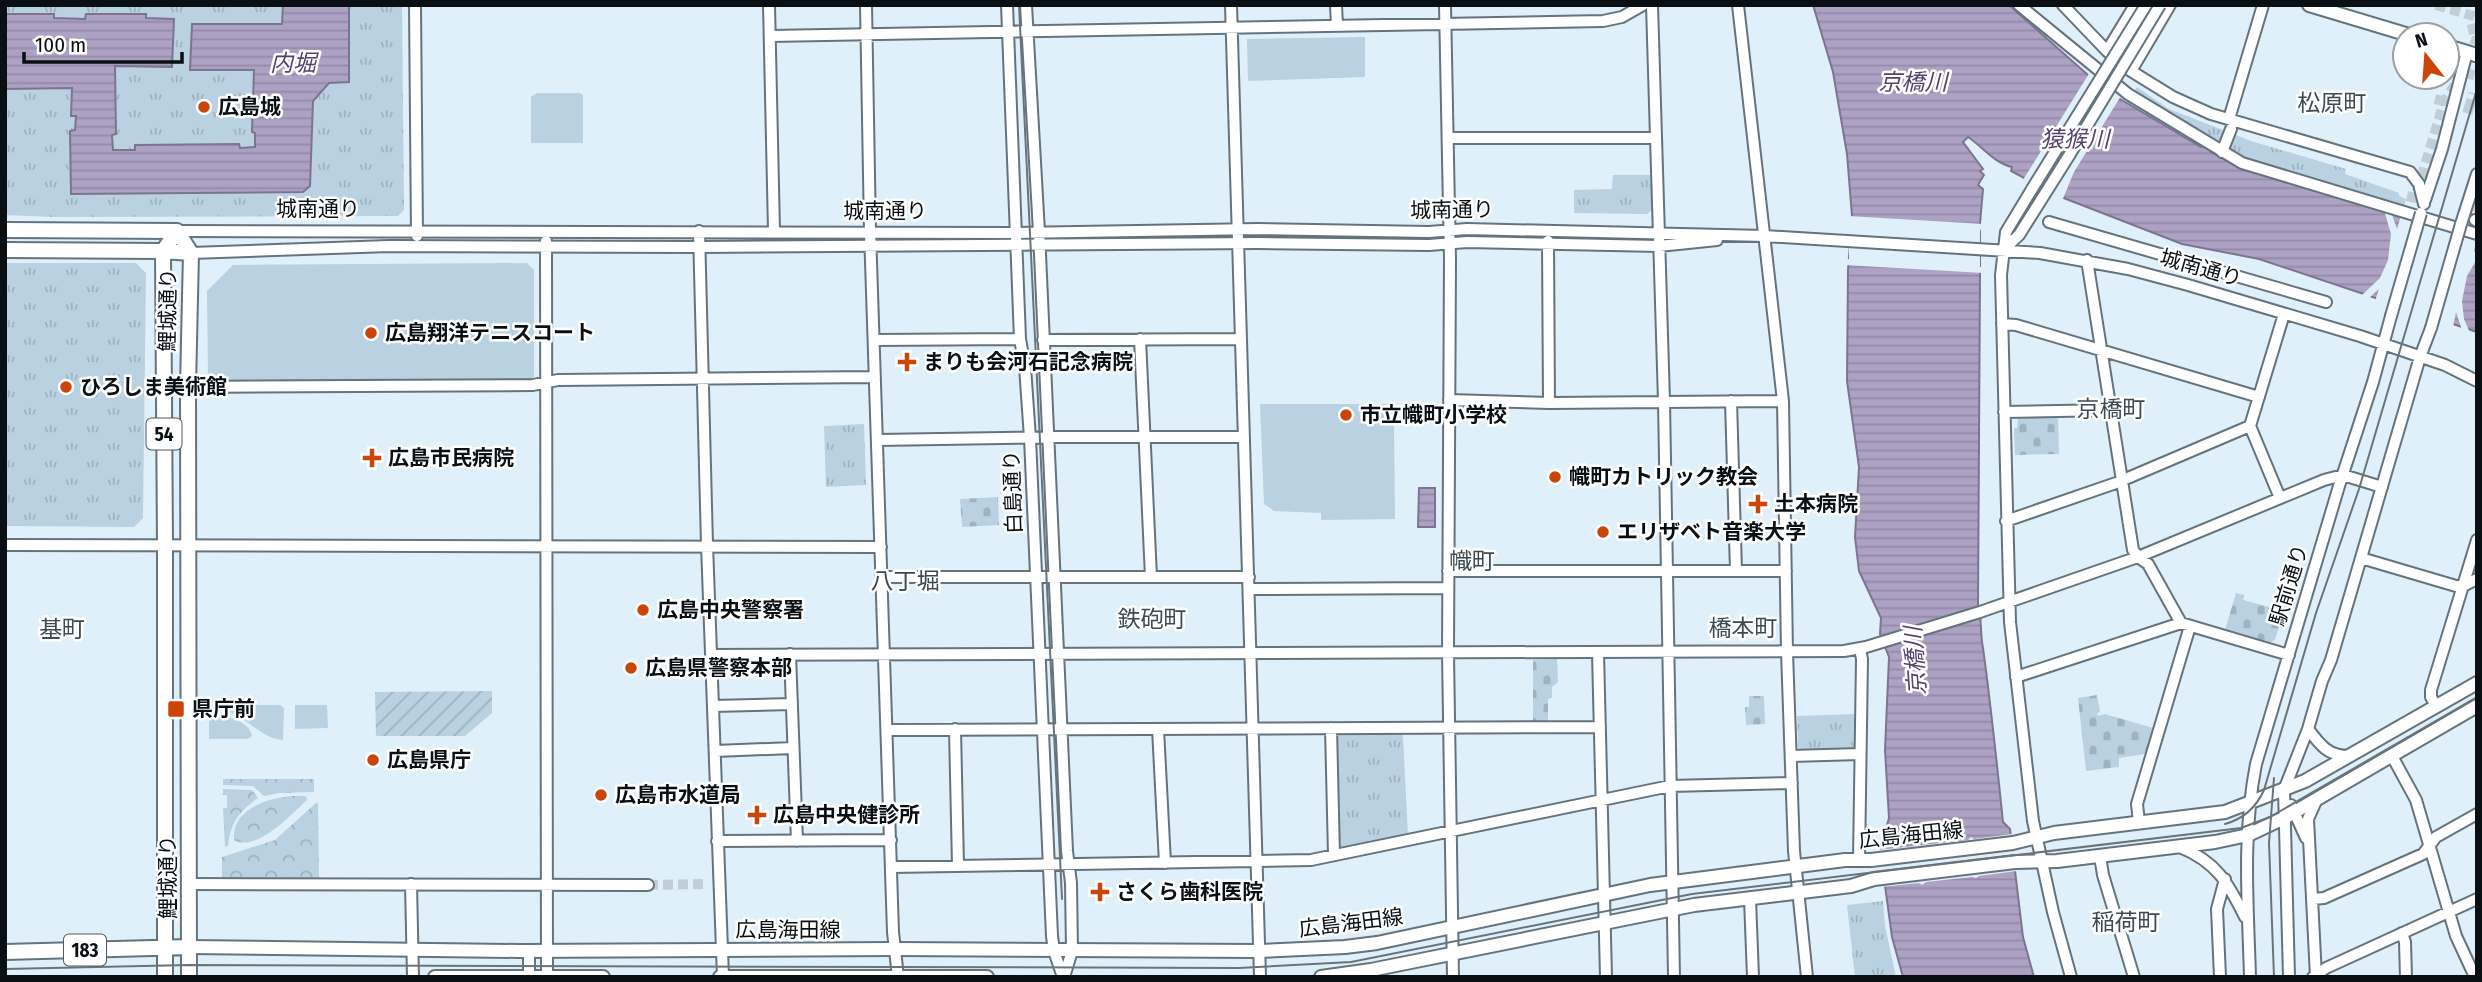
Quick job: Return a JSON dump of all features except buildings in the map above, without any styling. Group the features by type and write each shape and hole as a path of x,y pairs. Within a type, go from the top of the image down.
{"highway":[{"name":"城南通り","path":"5,230 177,231"},
{"name":"鯉城通り","path":"164,977 163,251 177,231 191,253 188,387 188,977"},
{"path":"5,250 191,253"},
{"name":"183","path":"5,952 189,947"}],"main road":[{"path":"2309,5 2391,30"},
{"name":"広島海田線","path":"189,947 529,951 1259,951 1345,947 1377,943 1671,882 1795,865 1878,859 2013,843 2054,833 2209,815 2250,803 2305,781 2472,686"},
{"name":"広島海田線","path":"1321,977 1371,970 1672,909 1851,886 1880,878 2015,862 2100,856 2248,835 2290,815 2477,705"},
{"path":"435,977 603,977"},
{"path":"721,977 987,977"}],"street":[{"path":"415,5 417,246"},
{"path":"769,5 774,231"},
{"path":"866,5 870,231 894,949 898,976"},
{"name":"白島通り","path":"1007,5 1020,339 1025,367 1030,438 1054,951 1063,977"},
{"name":"白島通り","path":"1026,5 1040,245 1072,951 1063,977"},
{"path":"1231,5 1260,977"},
{"path":"1336,5 1337,26"},
{"path":"1445,5 1449,243 1448,653 1452,977"},
{"path":"770,36 1603,21 1622,17 1643,5"},
{"path":"1652,5 1664,401 1674,977"},
{"path":"1738,5 1783,401 1791,783 1795,865 1807,977"},
{"path":"2019,5 2129,94 2242,163 2477,234"},
{"path":"2063,5 2107,51 2131,71 2173,97 2230,124 2410,172 2419,184 2423,208"},
{"path":"2107,51 2135,5"},
{"path":"2071,977 2036,838 2008,602 2003,250 2006,232 2146,5"},
{"path":"2003,250 2015,240 2043,197 2160,5"},
{"path":"2131,71 2170,5"},
{"path":"2222,152 2263,5"},
{"name":"駅前通り","path":"2250,977 2246,919 2248,835 2256,764 2423,208 2474,55"},
{"path":"1448,138 1655,138"},
{"path":"2308,844 2290,815 2284,790 2308,729 2477,174"},
{"path":"2463,220 2477,203"},
{"path":"2049,222 2326,302"},
{"path":"1548,230 1549,402"},
{"name":"城南通り","path":"177,231 1016,233 1548,230 1765,236 1980,248 2087,260 2128,269 2360,336 2458,371 2477,381"},
{"path":"546,231 547,976"},
{"path":"699,231 717,841 713,884 721,950 721,977"},
{"name":"城南通り","path":"191,253 417,246 1449,243 1659,246 1765,236"},
{"path":"2087,260 2133,550 2148,564 2186,624 2137,804 2139,822"},
{"path":"2280,498 2250,426 2284,314"},
{"path":"2002,324 2016,325 2259,397"},
{"path":"875,340 1020,339"},
{"path":"1140,339 1151,577"},
{"path":"1043,340 1241,339"},
{"path":"188,387 520,385 558,380 876,377"},
{"path":"1449,401 1783,401"},
{"path":"1731,401 1736,571"},
{"path":"2004,412 2111,410"},
{"path":"2006,521 2122,481 2250,426"},
{"path":"878,440 1244,437"},
{"path":"712,654 1835,652 1860,649 1980,612 2138,557 2324,480 2343,475 2382,487"},
{"path":"2436,706 2431,690 2477,540"},
{"path":"5,545 881,547"},
{"path":"2361,558 2463,586 2477,579"},
{"path":"1448,571 1786,571"},
{"path":"882,578 1249,577"},
{"path":"1249,589 1448,588"},
{"path":"2016,677 2186,624 2289,655"},
{"path":"1858,860 1860,649"},
{"path":"1598,653 1606,977"},
{"path":"790,654 797,841"},
{"path":"2472,686 2477,705"},
{"path":"713,706 792,704"},
{"path":"887,730 1600,727"},
{"path":"1331,728 1334,855"},
{"path":"955,729 958,866"},
{"path":"1158,729 1165,863"},
{"path":"2308,729 2325,750 2349,757"},
{"path":"715,751 793,748"},
{"path":"1791,756 1860,754"},
{"path":"2392,756 2416,800 2463,954 2474,977"},
{"path":"891,867 1311,860 1670,786 1791,783"},
{"path":"2317,799 2308,819 2308,844 2312,861 2315,976 2477,899"},
{"path":"2313,899 2324,898 2423,854 2436,837 2477,814"},
{"path":"2289,977 2284,835 2290,815"},
{"path":"717,841 891,840"},
{"path":"2180,846 2205,858 2225,879 2246,919"},
{"path":"2100,856 2103,875 2134,977"},
{"path":"2220,977 2217,909 2225,879"},
{"path":"188,884 648,885"},
{"path":"411,884 413,977"},
{"path":"1750,899 1753,977"},
{"path":"2402,933 2405,942 2406,977"},
{"path":"529,951 529,976"}],"green space":[{"name":"広島城","path":"5,5 402,5 404,210 398,216 5,215"},
{"path":"1365,37 1365,77 1248,81 1247,39"},
{"path":"2137,87 2169,109 2251,141 2346,169 2345,174 2399,193 2399,196 2406,199 2404,207 2240,168 2127,103"},
{"path":"537,93 583,95 583,143 531,143 531,97"},
{"path":"1613,175 1651,175 1653,209 1647,214 1574,213 1574,190 1612,189"},
{"path":"5,263 136,263 146,273 143,518 134,527 5,526"},
{"name":"広島翔洋テニスコート","path":"527,263 534,270 534,376 529,381 212,383 208,378 207,291 233,265"},
{"path":"1260,404 1392,404 1395,519 1321,520 1321,513 1274,511 1264,504"},
{"path":"2058,416 2059,454 2015,455 2014,428 2017,428 2018,417"},
{"path":"864,424 866,485 826,487 824,426"},
{"path":"998,497 999,525 962,527 960,499"},
{"path":"2236,593 2244,595 2243,600 2284,611 2275,640 2270,643 2225,630"},
{"path":"1557,659 1558,682 1552,687 1552,698 1548,699 1548,722 1533,722 1533,660"},
{"path":"492,691 492,713 465,736 376,736 375,692"},
{"path":"2097,695 2100,712 2097,713 2098,716 2105,714 2153,728 2145,754 2119,758 2119,767 2086,771 2078,698"},
{"path":"1749,696 1764,696 1765,724 1746,725 1745,707 1749,707"},
{"path":"209,705 280,705 284,708 283,740 265,734 242,718 209,708"},
{"path":"295,705 327,705 328,728 295,729"},
{"path":"209,714 241,722 252,736 248,739 209,739"},
{"path":"1856,714 1854,746 1849,750 1803,752 1798,747 1797,716"},
{"path":"1339,734 1403,735 1408,836 1342,849 1337,845 1336,737"},
{"path":"223,779 314,779 314,792 264,796 253,786 223,785"},
{"path":"223,789 252,790 258,798 237,818 228,846 225,847 223,808 227,808 227,795 223,795"},
{"path":"306,796 307,800 273,830 253,841 243,843 234,840 238,820 245,813 272,799"},
{"path":"316,803 319,878 222,878 222,857 275,840"},
{"path":"1883,901 1885,926 1896,977 1855,977 1847,905"}],"water":[{"name":"内堀","path":"283,5 349,5 349,82 329,83 313,101 310,186 303,192 71,194 70,131 75,130 76,116 71,116 72,88 5,89 5,14 54,14 54,18 85,19 86,14 146,14 146,18 174,19 172,67 115,66 116,134 112,135 113,150 135,150 135,145 239,144 240,148 255,147 255,133 252,132 254,70 190,70 192,24 282,24"},
{"name":"京橋川","path":"1813,5 2009,5 2115,96 2240,168 2477,238 2477,332 2259,259 2182,244 2056,195 2011,171 2012,167 1994,158 1968,137 1963,142 1983,169 1980,171 1984,175 1978,185 1983,189 1980,224 1978,605 2003,822 2010,829 2023,937 2034,977 1903,977 1892,937 1880,849 1889,818 1885,750 1889,657 1880,634 1881,618 1859,571 1855,537 1859,467 1847,381 1848,270 1852,216 1847,154 1833,72"},
{"path":"1419,488 1435,488 1435,527 1418,527"}],"pier":[{"path":"2090,72 2121,96 2074,172 2062,201 2023,180"},
{"path":"2390,209 2397,229 2402,212 2477,234 2474,252 2477,250 2477,259 2467,276 2462,301 2464,319 2470,333 2462,330 2456,312 2453,327 2375,301 2379,289 2368,299 2361,296 2380,278 2388,260 2391,234 2384,210"},
{"path":"1848,216 1983,224 1980,231 1980,267 1983,267 1983,273 1845,265 1849,259"},
{"path":"2012,834 2017,871 1926,882 1922,885 1919,883 1881,887 1877,850 1915,846 1918,843 1921,845"}],"tunnel":[{"path":"2436,5 2477,17"},
{"path":"2468,30 2477,28"},
{"path":"2470,59 2477,37"},
{"path":"2407,196 2415,198 2444,102 2454,86 2458,71 2477,76"},
{"path":"2469,109 2473,93"},
{"path":"2435,99 2477,111"},
{"path":"2477,202 2473,215 2477,217"},
{"path":"648,885 706,884"}],"tram line":[{"path":"1019,5 1062,899"},
{"path":"2225,824 2248,812 2264,790 2316,613 2359,489 2477,89"},
{"path":"5,969 189,965 1239,968 1351,962 1692,894 2241,828 2270,817 2477,697"},
{"path":"2274,778 2269,843 2274,977"}],"place":[{"name":"広島城","path":"204,107"},
{"name":"広島翔洋テニスコート","path":"371,333"},
{"name":"まりも会河石記念病院","path":"907,362"},
{"name":"ひろしま美術館","path":"66,387"},
{"name":"市立幟町小学校","path":"1346,415"},
{"name":"広島市民病院","path":"372,458"},
{"name":"幟町カトリック教会","path":"1555,477"},
{"name":"土本病院","path":"1758,504"},
{"name":"エリザベト音楽大学","path":"1603,532"},
{"name":"広島中央警察署","path":"643,610"},
{"name":"広島県警察本部","path":"631,668"},
{"name":"県庁前","path":"176,709"},
{"name":"広島県庁","path":"373,760"},
{"name":"広島市水道局","path":"601,795"},
{"name":"広島中央健診所","path":"757,815"},
{"name":"さくら歯科医院","path":"1100,892"}],"district":[{"name":"松原町","path":"2332,103"},
{"name":"京橋町","path":"2111,409"},
{"name":"幟町","path":"1472,561"},
{"name":"八丁堀","path":"905,581"},
{"name":"鉄砲町","path":"1152,619"},
{"name":"橋本町","path":"1743,628"},
{"name":"基町","path":"62,629"},
{"name":"稲荷町","path":"2126,922"}],"water label":[{"name":"猿猴川","path":"2075,139"}]}
